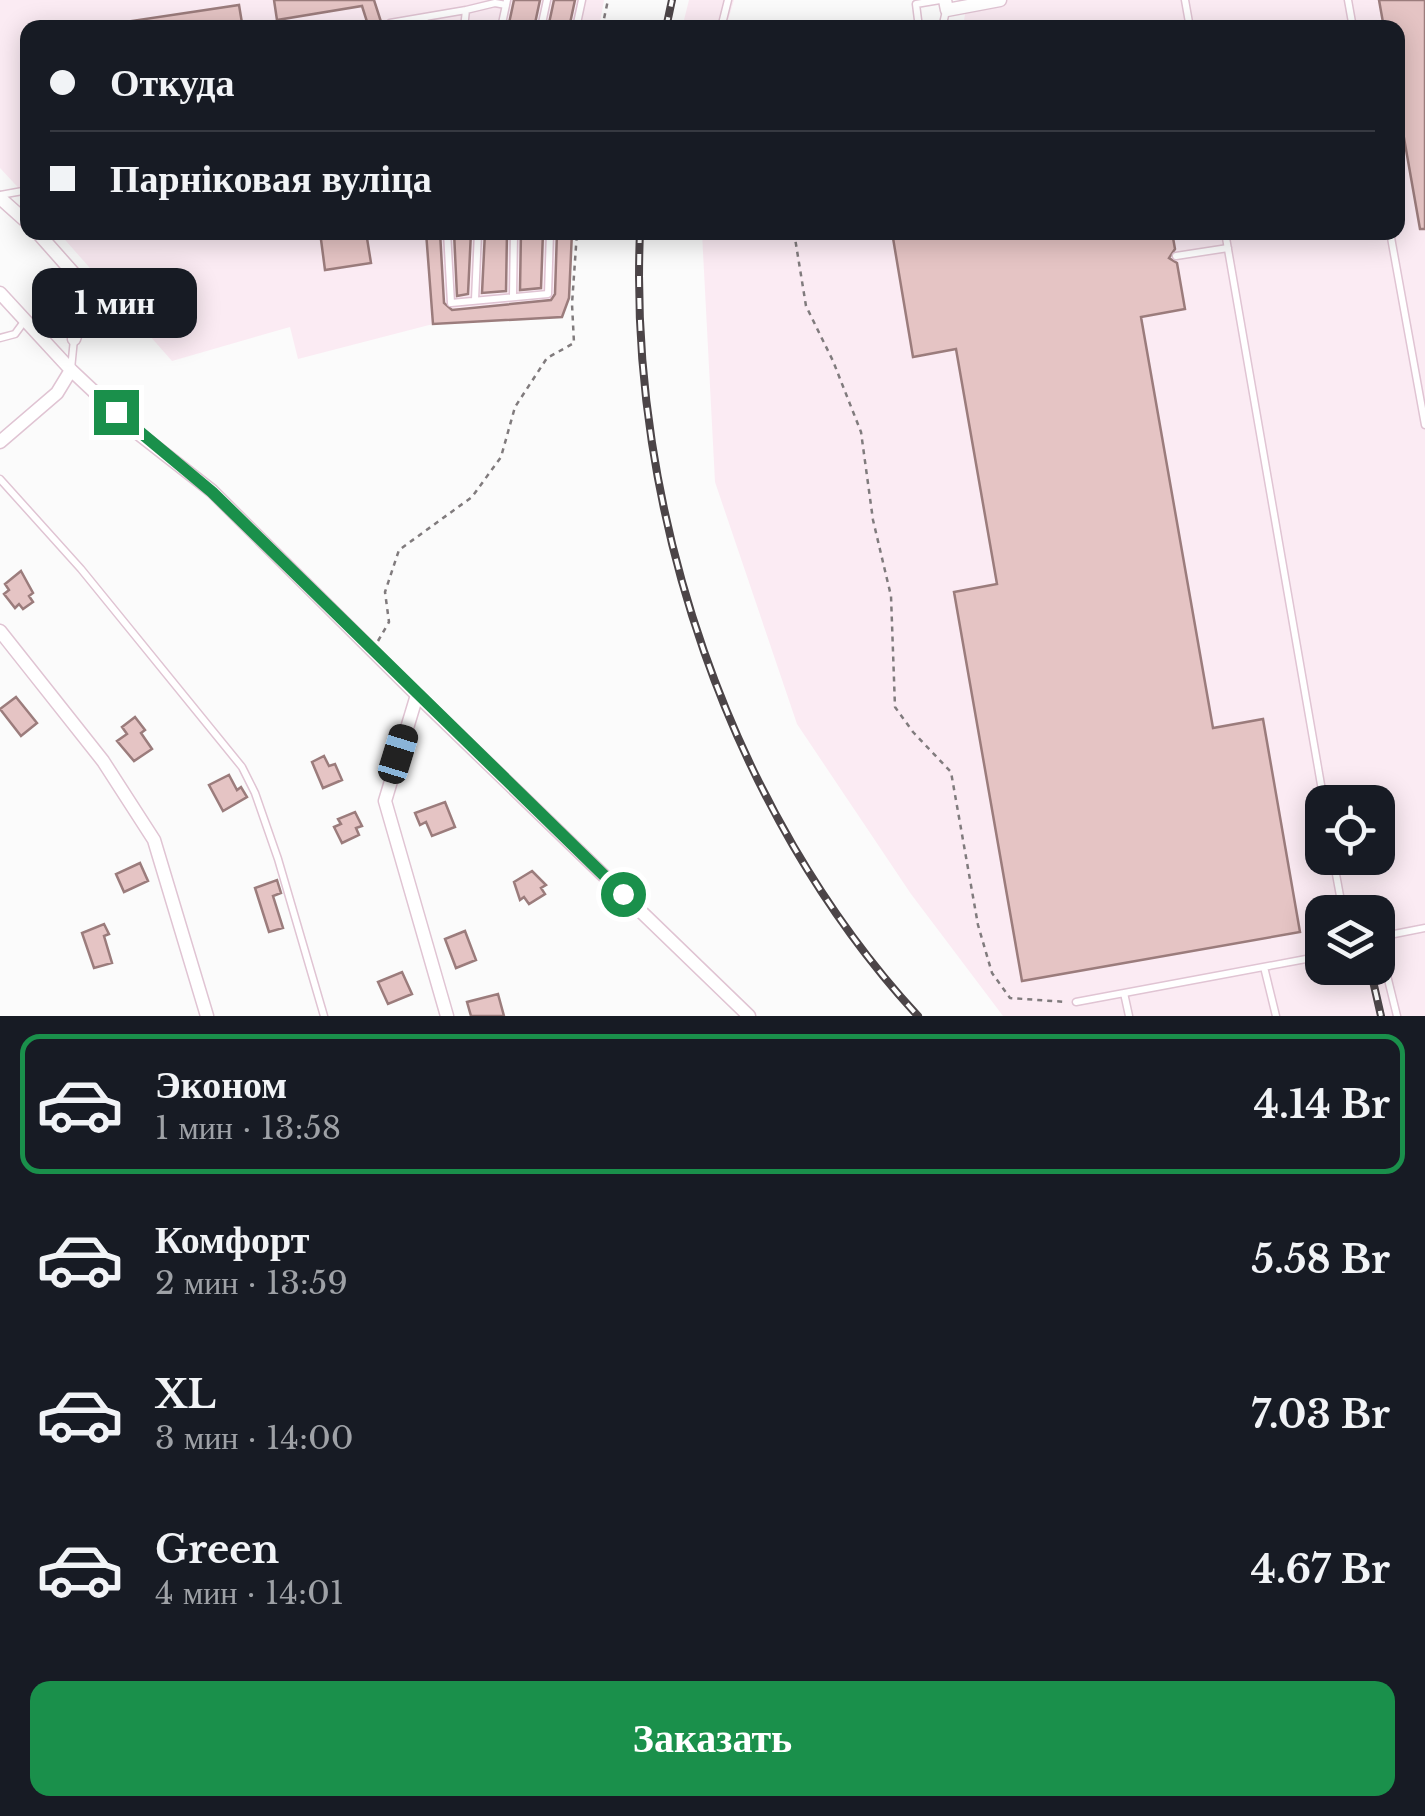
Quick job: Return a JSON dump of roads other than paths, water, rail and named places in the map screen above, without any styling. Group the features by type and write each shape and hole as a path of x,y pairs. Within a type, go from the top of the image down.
{"street":[{"path":"944,3 1000,0"},
{"path":"0,196 20,215"},
{"path":"45,240 84,284 88,299 74,340"},
{"path":"0,293 71,370 139,434 212,492 740,1013"},
{"path":"0,442 56,393 71,370"},
{"path":"0,631 103,760 154,840 207,1016"},
{"path":"417,695 384,801 447,1016"}],"lane":[{"path":"404,20 506,2"},
{"path":"918,20 916,4 944,3"},
{"path":"465,20 466,10"},
{"path":"447,240 450,303 548,294 550,240"},
{"path":"476,300 478,240"},
{"path":"513,296 514,240"},
{"path":"1227,240 1321,785"},
{"path":"1391,240 1425,425"},
{"path":"1176,256 1228,248"},
{"path":"0,338 15,334 26,318"},
{"path":"71,370 74,340"},
{"path":"0,479 81,570 242,767 256,793 278,859 324,1016"},
{"path":"1395,934 1425,928"},
{"path":"1076,1002 1305,959"},
{"path":"1264,967 1276,1016"},
{"path":"1389,985 1397,1016"},
{"path":"1124,993 1129,1016"}],"railway":[{"path":"668,20 672,0"},
{"path":"640,240 641,337 652,443 673,548 704,651 744,751 794,846 852,935 918,1016"},
{"path":"1374,985 1381,1016"}]}
